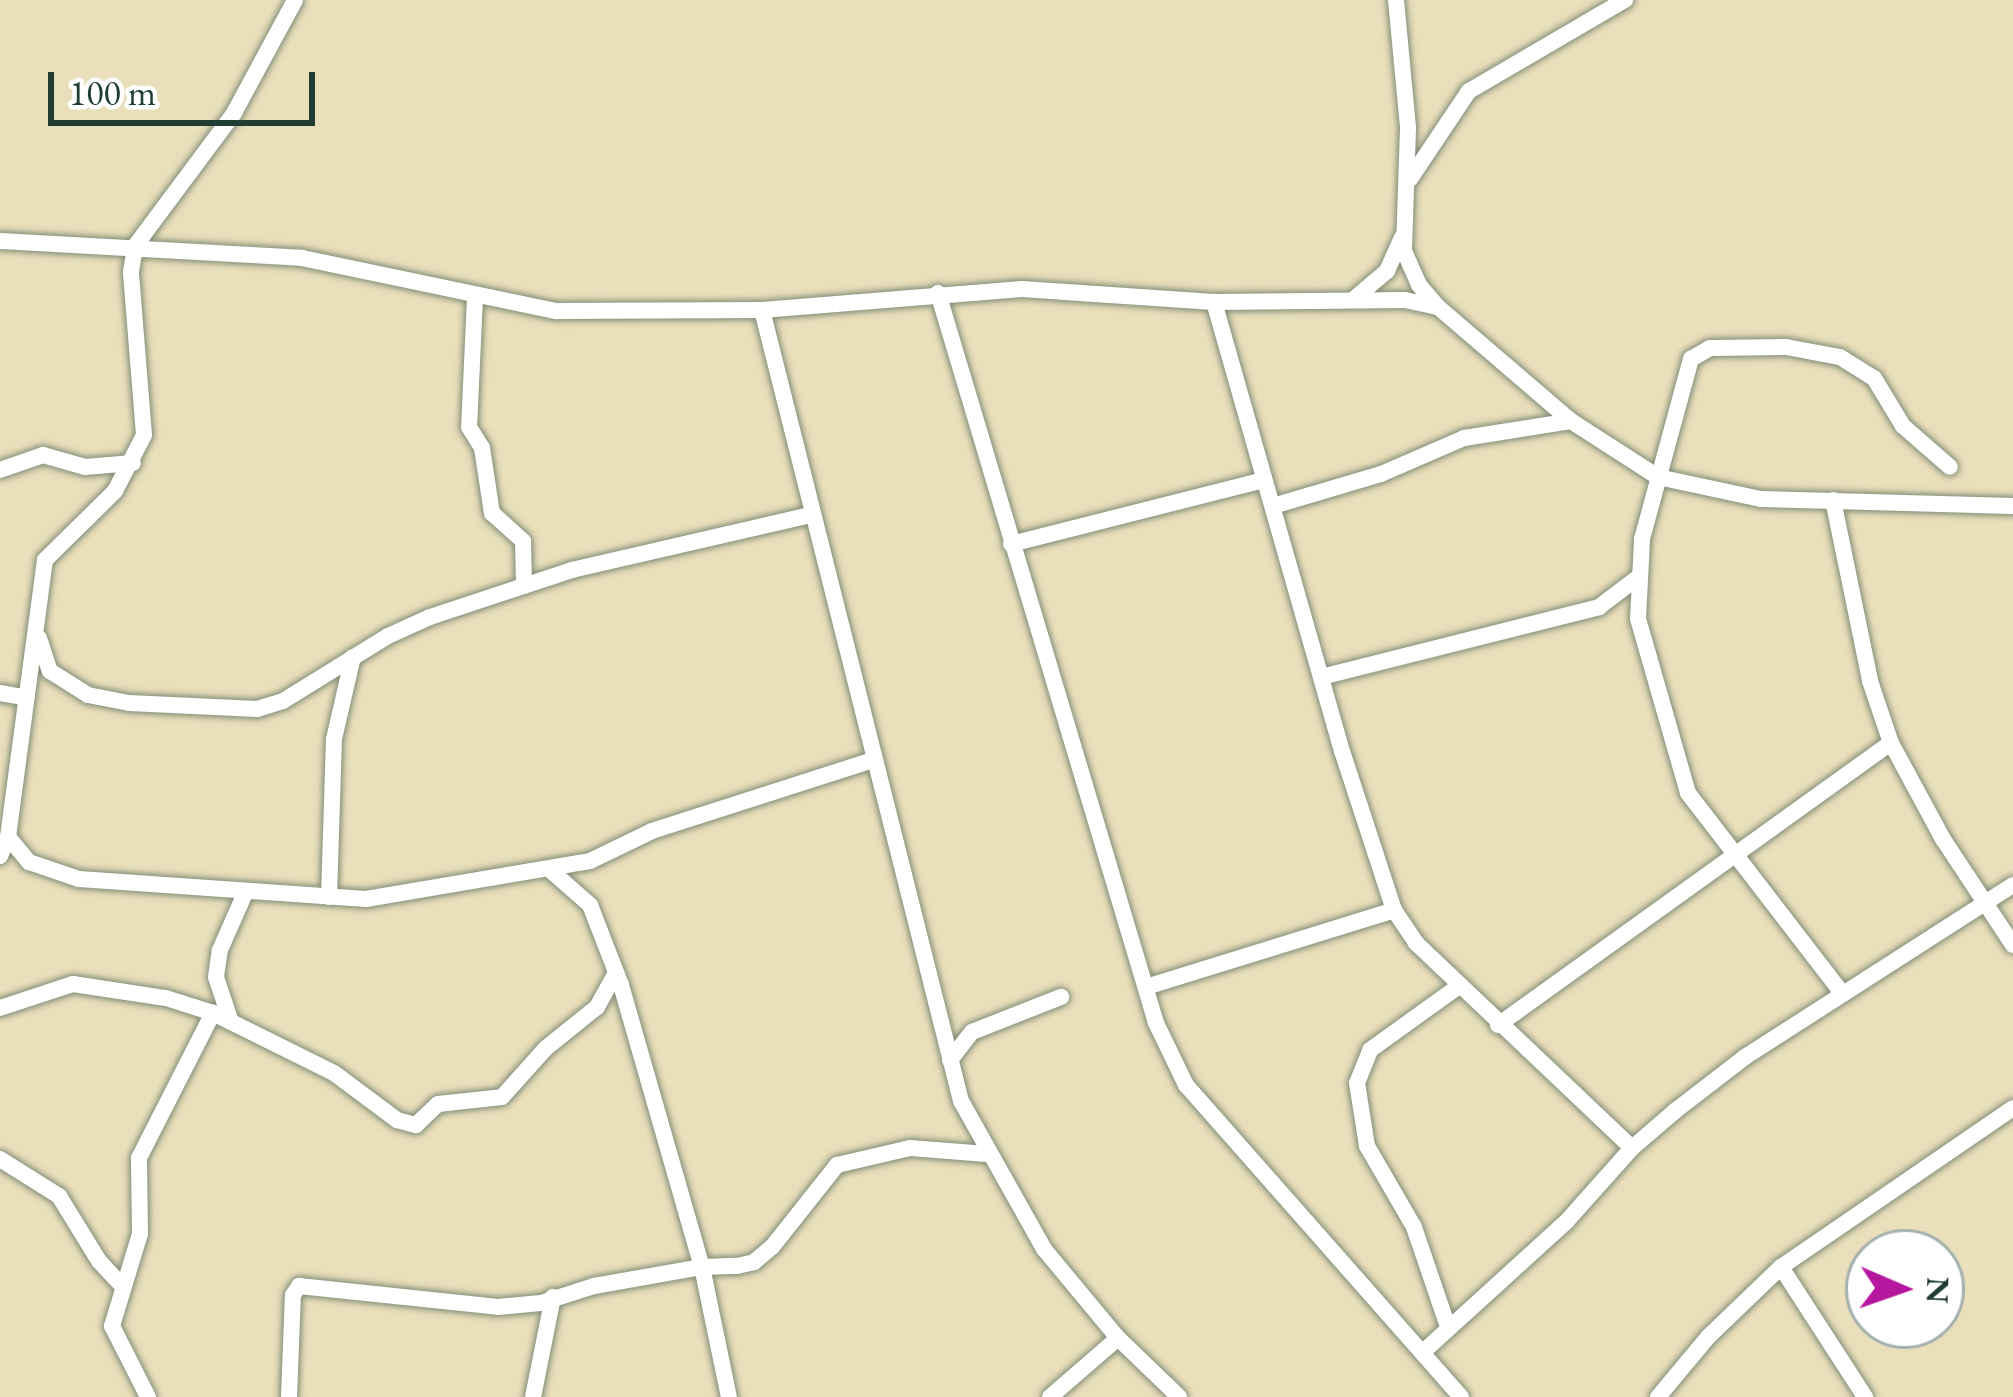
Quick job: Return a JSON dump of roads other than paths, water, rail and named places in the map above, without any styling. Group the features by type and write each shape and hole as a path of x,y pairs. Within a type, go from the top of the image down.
{"street":[{"path":"0,856 8,837 50,551 104,504 133,463 145,424 131,272 135,246 234,113 296,0"},
{"path":"1355,298 1387,271 1402,236 1409,181 1406,72 1396,0"},
{"path":"1409,181 1469,91 1625,0"},
{"path":"1402,236 1409,268 1438,307 1570,421 1658,477 1761,499 2013,506"},
{"path":"0,241 302,258 556,311 762,310 1022,290 1214,302 1355,298 1438,307"},
{"path":"938,293 1156,1023 1186,1085 1461,1397"},
{"path":"475,297 469,427 482,448 492,513 523,541 524,586"},
{"path":"1214,302 1321,677 1394,910 1416,943 1632,1148"},
{"path":"762,310 961,1101 1043,1249 1118,1338 1179,1397"},
{"path":"1843,993 1688,794 1639,624 1637,578 1658,477 1691,358 1710,349 1765,345 1840,357 1874,378 1903,426 1950,467"},
{"path":"1273,506 1381,474 1464,439 1570,421"},
{"path":"0,470 43,455 85,467 133,463"},
{"path":"1011,544 1264,480"},
{"path":"1833,500 1870,681 1891,742 1984,905 2013,945"},
{"path":"37,619 50,671 72,688 111,701 257,709 283,701 352,657 430,617 524,586 811,515"},
{"path":"1321,677 1607,603 1637,578"},
{"path":"1607,603 1639,624"},
{"path":"329,897 334,739 352,657"},
{"path":"0,693 27,698"},
{"path":"1498,1025 1891,742"},
{"path":"8,837 29,862 50,873 329,897 392,897 590,861 652,831 873,760"},
{"path":"549,869 590,905 616,973 702,1267 729,1397"},
{"path":"1423,1352 1566,1222 1632,1148 1744,1057 2013,885"},
{"path":"231,1022 216,976 220,950 246,891"},
{"path":"1146,987 1394,910"},
{"path":"0,1007 52,989 96,983 212,1013 334,1073 397,1120 416,1125 438,1104 502,1097 546,1048 598,1007 616,973"},
{"path":"1448,1327 1414,1227 1367,1145 1357,1083 1370,1050 1460,986"},
{"path":"950,1060 972,1032 1061,997"},
{"path":"148,1397 114,1340 113,1312 140,1234 141,1150 212,1013"},
{"path":"1658,1397 1708,1337 1780,1267 2013,1108"},
{"path":"289,1397 293,1295 299,1286 498,1307 702,1267 754,1262 772,1247 837,1165 910,1148 987,1154"},
{"path":"0,1159 58,1196 99,1262 121,1285"},
{"path":"1780,1267 1865,1397"},
{"path":"533,1397 553,1297"},
{"path":"1050,1397 1118,1338"}]}
